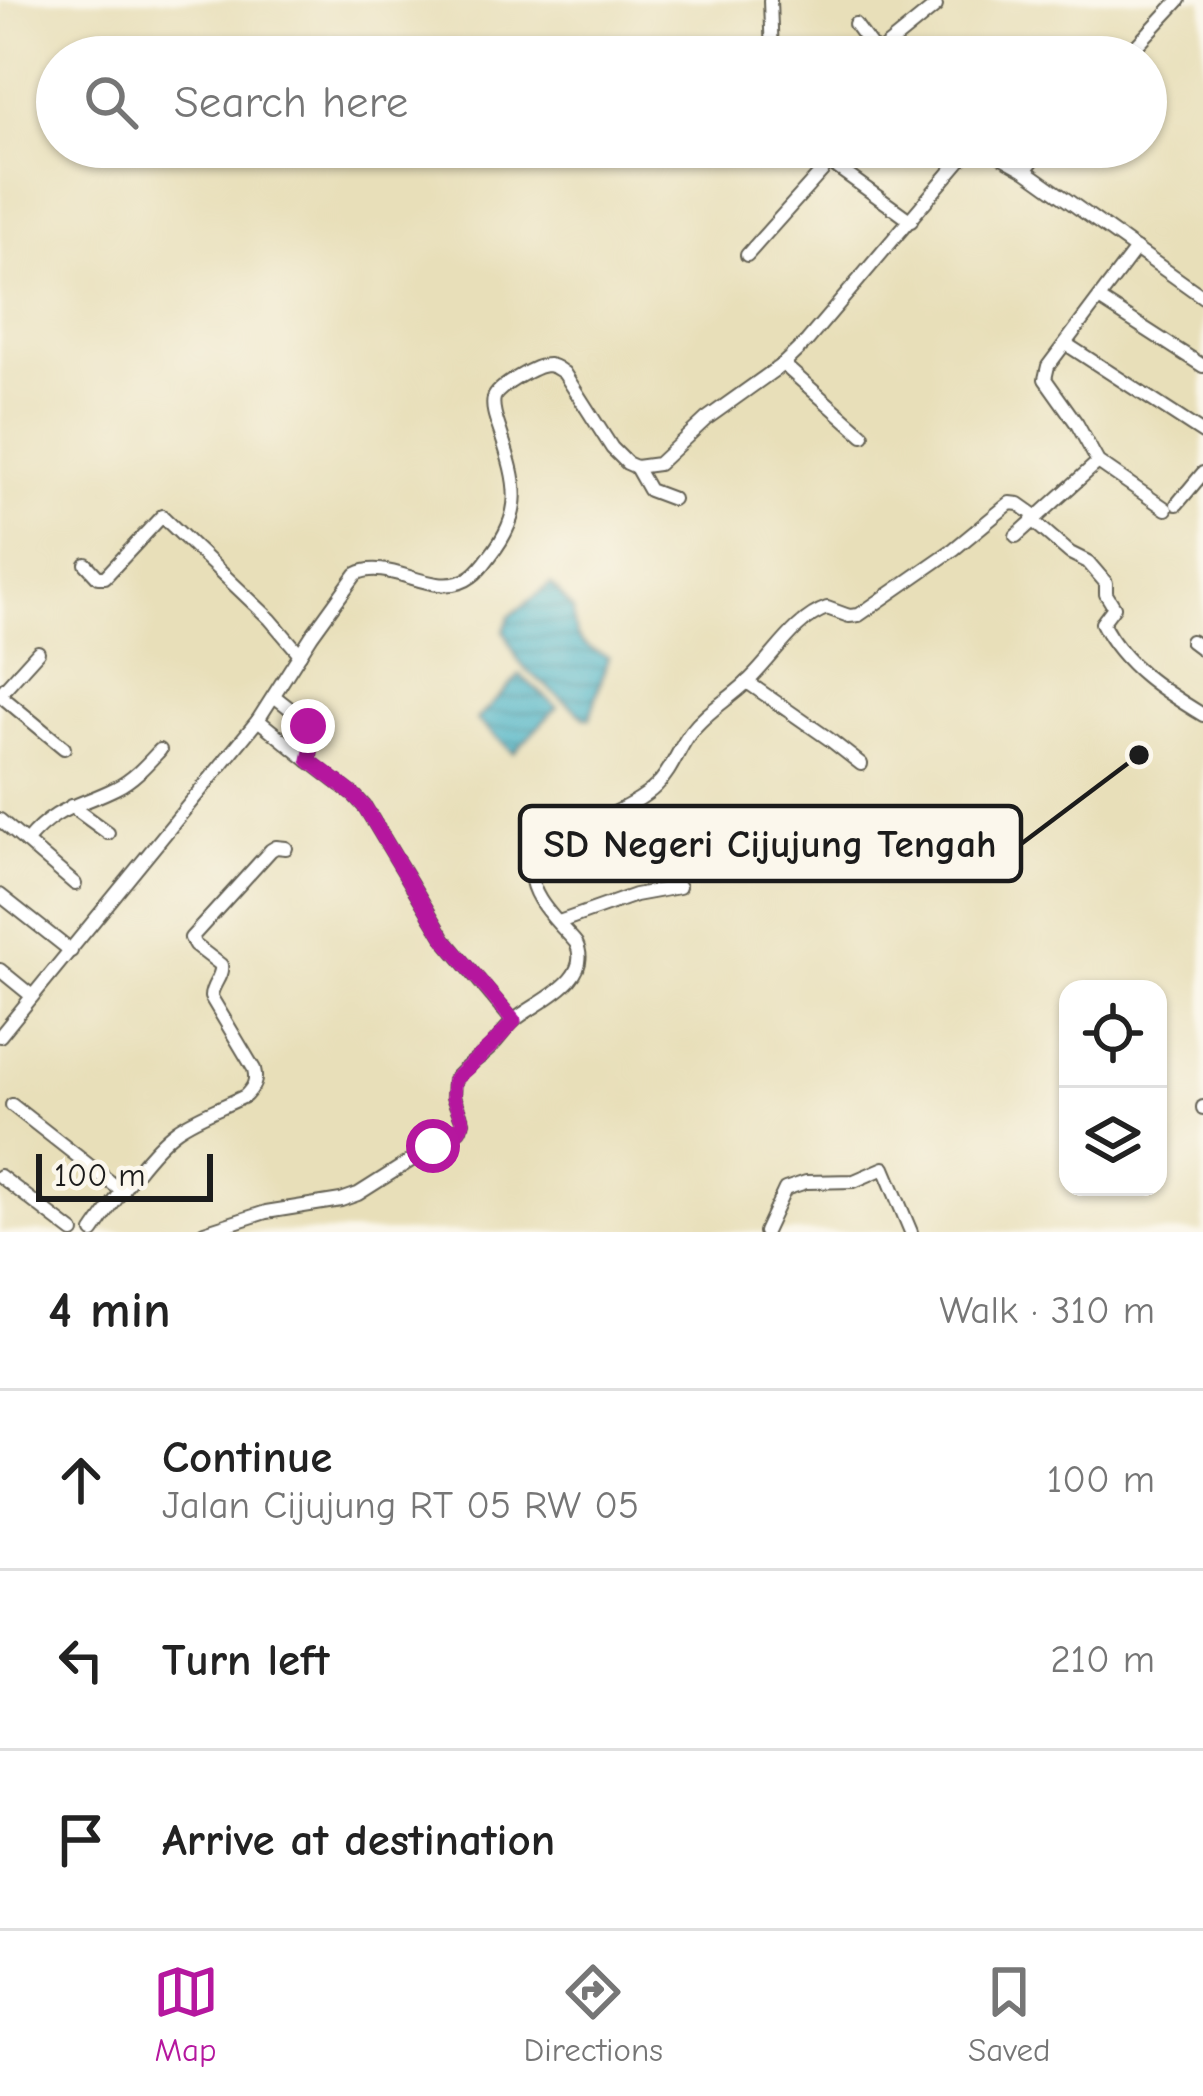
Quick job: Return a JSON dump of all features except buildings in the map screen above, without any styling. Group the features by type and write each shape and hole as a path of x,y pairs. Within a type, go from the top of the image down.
{"street":[{"path":"770,0 771,36"},
{"path":"1143,36 1171,2"},
{"path":"901,36 936,6"},
{"path":"855,24 864,36"},
{"path":"747,255 825,168"},
{"path":"838,168 910,221"},
{"path":"0,1036 258,720 350,581 362,571 376,569 450,585 480,569 508,529 516,501 493,401 501,388 548,365 564,373 627,464 658,464 706,419 783,364 831,316 954,168"},
{"path":"1022,168 1203,298"},
{"path":"1136,248 1048,366 1045,379 1098,462 1171,507 1203,472"},
{"path":"1099,299 1203,366"},
{"path":"1066,344 1203,433"},
{"path":"783,364 863,435"},
{"path":"1016,536 1098,462"},
{"path":"637,467 649,490 674,499"},
{"path":"204,1232 266,1212 341,1200 374,1186 459,1130 463,1122 453,1097 454,1080 514,1021 556,992 577,970 580,952 531,881 536,859 658,785 693,728 747,682 812,614 827,608 859,615 1010,503 1019,505 1070,553 1086,560 1106,583 1114,607 1102,623 1130,662 1203,715"},
{"path":"86,564 98,577 105,577 162,516 300,654"},
{"path":"38,652 0,694 64,748"},
{"path":"747,682 861,764"},
{"path":"274,696 308,726 309,760"},
{"path":"258,720 365,807 445,940 514,1021"},
{"path":"26,842 46,820 128,782 160,750"},
{"path":"71,806 108,832"},
{"path":"0,820 75,884"},
{"path":"93,1232 160,1146 180,1128 252,1088 254,1069 211,998 221,965 191,938 271,850 286,848"},
{"path":"559,922 635,895 679,887"},
{"path":"0,895 71,951"},
{"path":"0,970 32,996"},
{"path":"12,1106 123,1192"},
{"path":"765,1232 785,1189 806,1182 854,1181 884,1168 911,1232"},
{"path":"0,1176 73,1232"}],"water":[{"path":"551,584 573,610 580,641 608,657 590,718 526,670 504,630 510,616"},
{"path":"520,675 557,707 514,753 477,720"}],"place":[{"name":"SD Negeri Cijujung Tengah","path":"1139,755"}],"route":[{"path":"308,726 309,760 365,807 445,940 514,1021 454,1080 453,1097 463,1122 459,1130 433,1146"}]}
